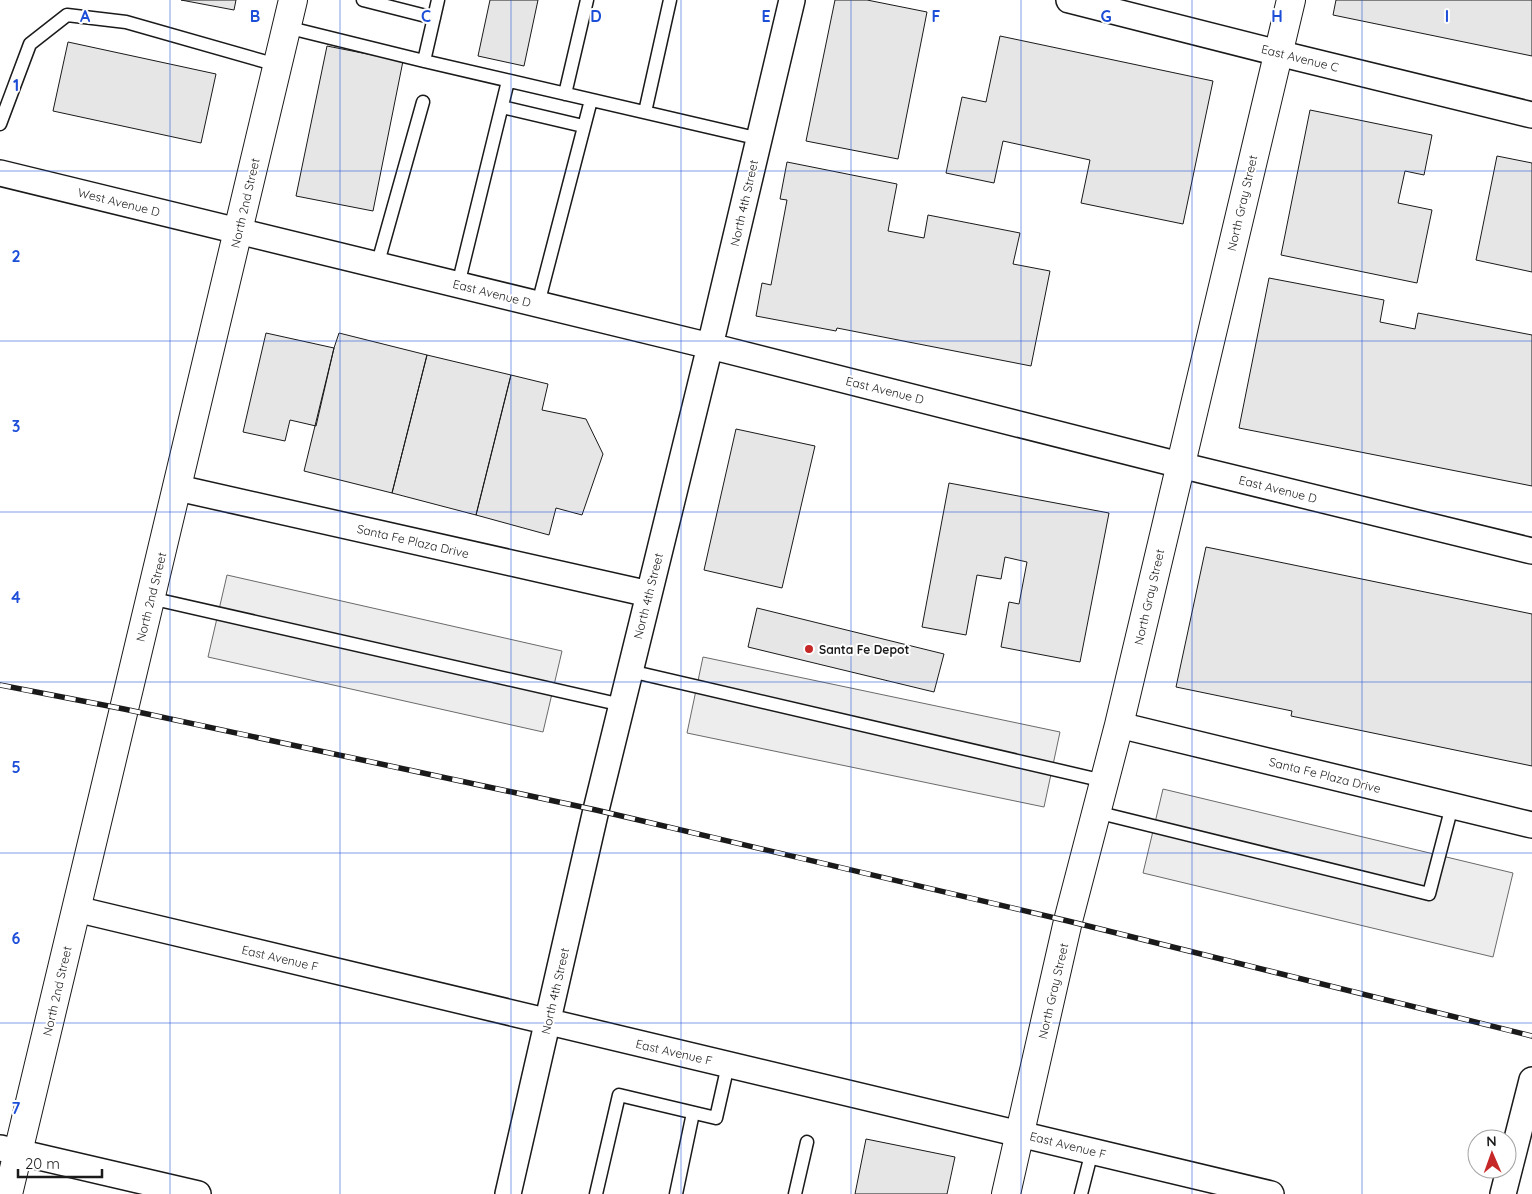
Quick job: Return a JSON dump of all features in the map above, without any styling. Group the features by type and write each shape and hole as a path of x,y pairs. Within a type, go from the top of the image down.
{"street":[{"name":"North 2nd Street","path":"8,1194 9,1150 76,909 293,0"},
{"name":"North 4th Street","path":"508,1194 596,810 710,346 792,0"},
{"name":"East Avenue C","path":"1069,0 1532,115"},
{"name":"North Gray Street","path":"1006,1194 1068,921 1119,725 1291,0"},
{"name":"West Avenue D","path":"0,173 238,232"},
{"name":"East Avenue D","path":"238,232 710,346 1180,465 1532,551"},
{"name":"Santa Fe Plaza Drive","path":"178,488 649,594"},
{"name":"Santa Fe Plaza Drive","path":"1119,725 1532,825"},
{"name":"East Avenue F","path":"76,909 1020,1133 1092,1151 1226,1189 1271,1194"},
{"path":"1503,1194 1532,1080"},
{"path":"9,1150 198,1194"}],"lane":[{"path":"364,0 434,18"},
{"path":"424,61 438,0"},
{"path":"565,94 587,0"},
{"path":"645,112 670,0"},
{"path":"0,124 30,44 67,15 126,22 277,65"},
{"path":"286,27 508,81 760,139"},
{"path":"458,285 508,81"},
{"path":"538,304 591,100"},
{"path":"377,266 423,102"},
{"path":"502,107 583,126"},
{"path":"150,598 622,705"},
{"path":"630,671 1104,782"},
{"path":"1096,812 1429,894 1452,806"},
{"path":"596,1194 619,1095 716,1118 728,1065"},
{"path":"676,1194 694,1113"},
{"path":"795,1194 807,1142"},
{"path":"1081,1194 1092,1151"}],"shaded area":[{"path":"227,575 562,651 543,732 208,657"},
{"path":"703,657 1060,732 1044,807 687,733"},
{"path":"1163,789 1513,873 1493,957 1143,873"}],"building":[{"path":"181,0 236,0 234,10"},
{"path":"490,0 538,0 524,66 478,56"},
{"path":"835,0 867,0 927,12 898,159 806,141"},
{"path":"1336,0 1532,0 1532,56 1333,15"},
{"path":"1000,36 1213,81 1183,224 1081,203 1090,160 1003,141 994,183 946,173 962,97 986,102"},
{"path":"68,42 216,74 201,143 53,111"},
{"path":"327,46 403,61 373,211 296,196"},
{"path":"1310,110 1432,135 1424,175 1405,171 1398,203 1432,210 1417,283 1281,255"},
{"path":"1497,156 1532,163 1532,272 1476,260"},
{"path":"787,162 897,184 888,231 924,238 928,215 1020,233 1013,264 1050,271 1031,366 837,328 836,331 756,316 762,283 771,285 787,200 780,199"},
{"path":"1269,278 1384,300 1380,322 1415,329 1418,313 1532,335 1532,486 1239,428"},
{"path":"266,333 334,348 316,426 290,420 285,441 243,432"},
{"path":"339,333 427,355 392,493 304,471"},
{"path":"427,355 511,375 476,515 392,493"},
{"path":"511,375 548,384 542,410 586,419 603,454 582,515 556,508 549,535 476,515"},
{"path":"736,429 815,446 782,588 704,570"},
{"path":"949,483 1109,513 1080,662 1001,647 1009,602 1019,604 1027,562 1005,557 1001,579 977,575 966,635 922,627"},
{"path":"1206,547 1532,614 1532,766 1291,716 1292,711 1176,687"},
{"path":"757,608 944,654 934,692 748,647"},
{"path":"866,1139 955,1157 947,1194 855,1194"}],"railway":[{"path":"0,685 124,709 596,810 1068,921 1532,1036"}],"place":[{"name":"Santa Fe Depot","path":"809,649"}]}
